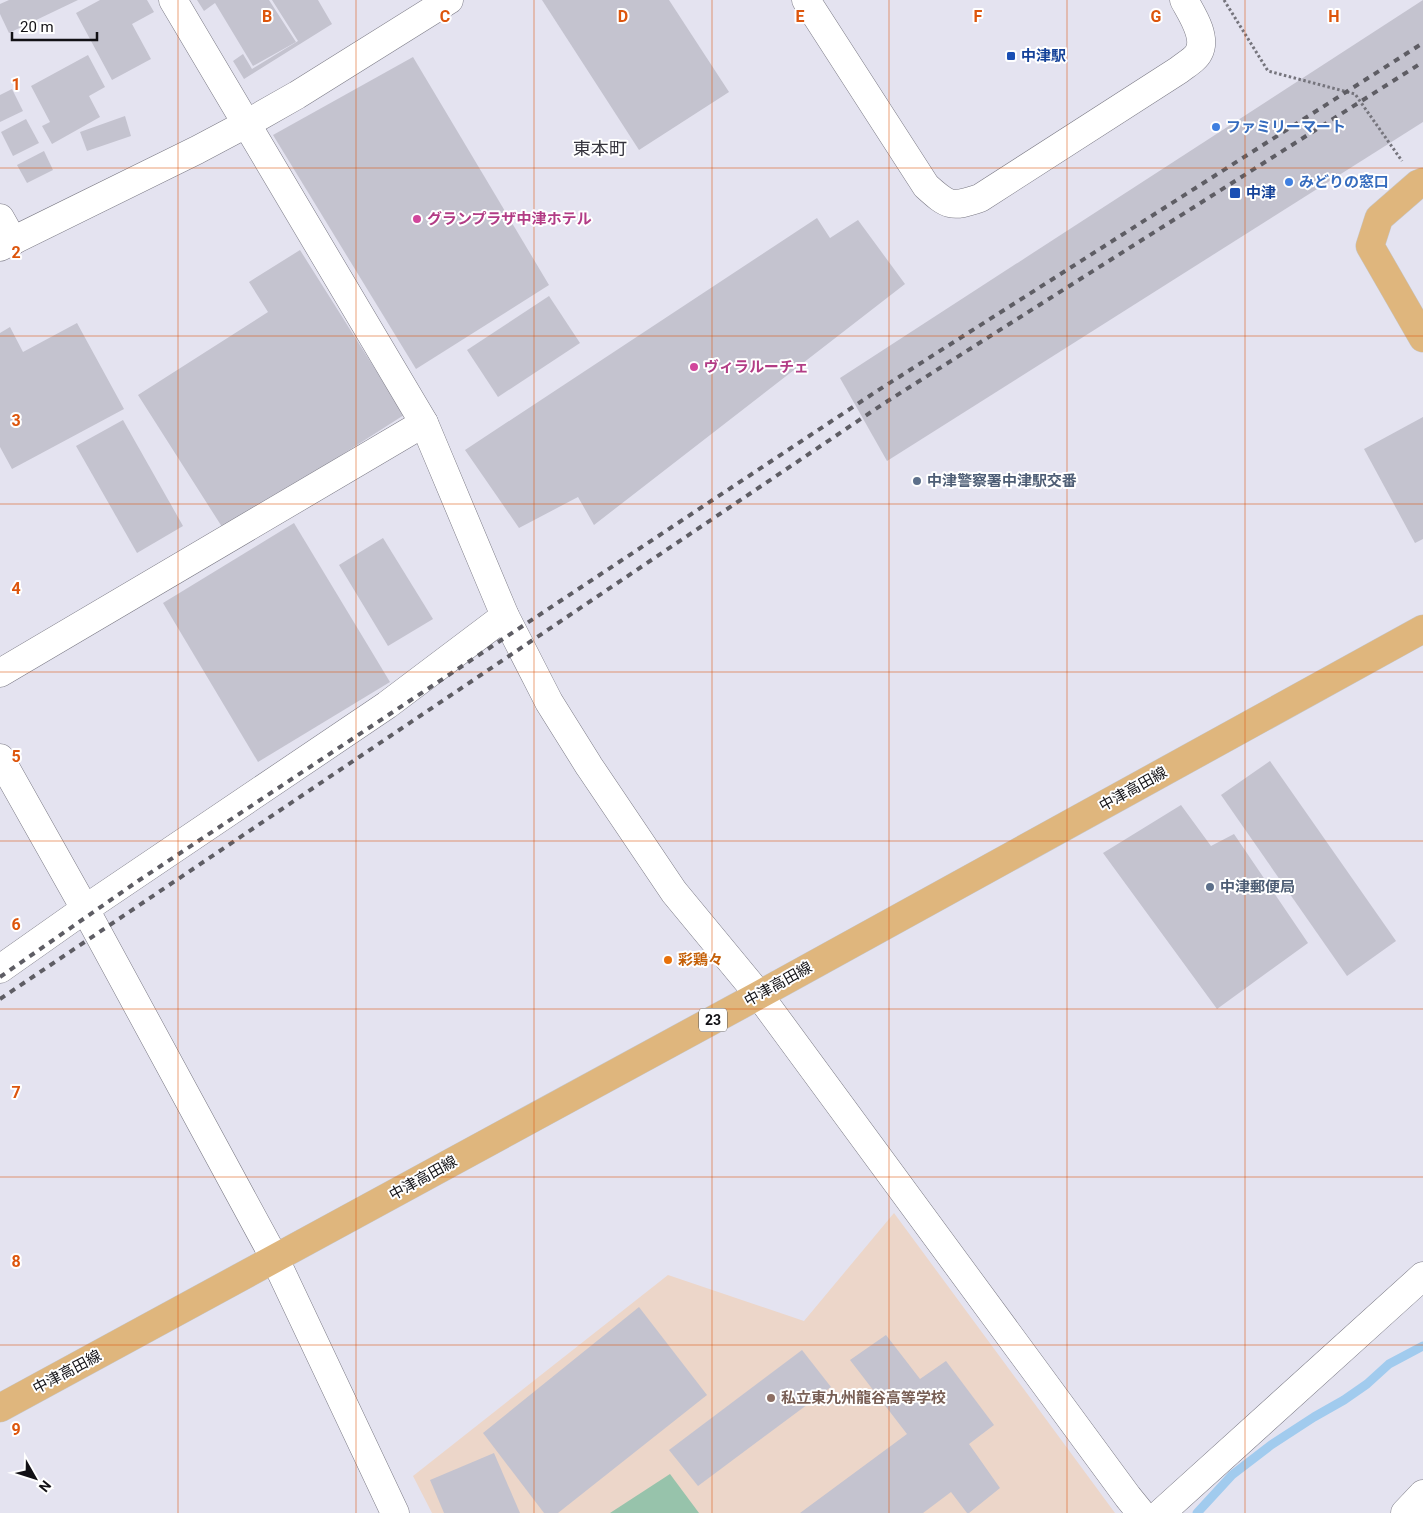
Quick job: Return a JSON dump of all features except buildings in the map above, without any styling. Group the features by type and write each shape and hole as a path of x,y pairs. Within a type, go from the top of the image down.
{"main road":[{"path":"1420,183 1379,218 1370,246 1423,338"},
{"name":"中津高田線","path":"0,1408 759,995 1423,629"}],"street":[{"path":"173,0 424,423 505,616 549,702 589,766 674,892 759,995 1141,1513"},
{"path":"4,235 196,150 246,124 297,95 449,0"},
{"path":"806,0 926,186 949,204 962,204 980,198 1178,70 1199,53 1201,44 1199,30 1184,0"},
{"path":"0,673 424,423"},
{"path":"0,969 85,909 387,705 505,616"},
{"path":"0,758 85,909 275,1259 394,1513"},
{"path":"1161,1513 1423,1276"},
{"path":"1406,1513 1423,1494"}],"path":[{"path":"1224,0 1268,71 1355,94 1420,183"}],"shaded area":[{"name":"私立東九州龍谷高等学校","path":"894,1213 1115,1513 432,1513 413,1476 668,1275 804,1321"}],"green space":[{"path":"670,1474 699,1513 610,1513"}],"waterway":[{"path":"1197,1513 1232,1475 1271,1445 1344,1400 1367,1384 1389,1364 1423,1346"}],"railway":[{"path":"0,977 138,881 877,391 1423,43"},
{"path":"0,999 883,404 1423,62"}],"place":[{"name":"中津駅","path":"1011,56"},
{"name":"ファミリーマート","path":"1216,127"},
{"name":"みどりの窓口","path":"1289,182"},
{"name":"中津","path":"1235,193"},
{"name":"グランプラザ中津ホテル","path":"417,219"},
{"name":"ヴィラルーチェ","path":"694,367"},
{"name":"中津警察署中津駅交番","path":"917,481"},
{"name":"中津郵便局","path":"1210,887"},
{"name":"彩鶏々","path":"668,960"},
{"name":"私立東九州龍谷高等学校","path":"771,1398"}],"district":[{"name":"東本町","path":"600,149"}]}
